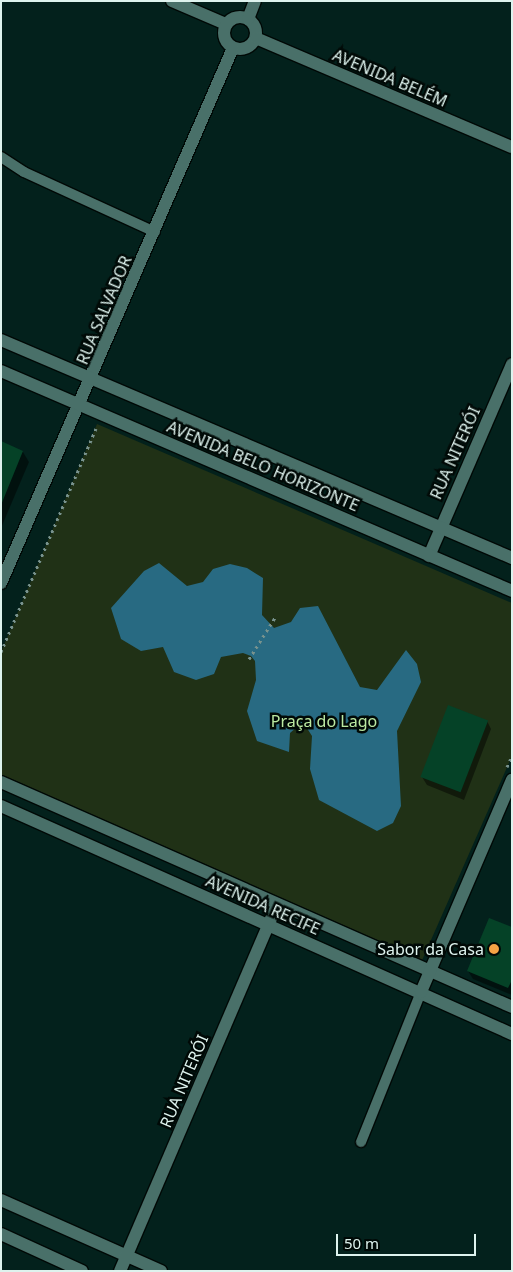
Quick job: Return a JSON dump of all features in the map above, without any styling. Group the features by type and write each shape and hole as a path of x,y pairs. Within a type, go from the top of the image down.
{"street":[{"path":"172,1 226,24"},
{"path":"248,19 255,1"},
{"path":"235,18 248,19 256,31 256,38 247,48 233,48 224,35 226,24 235,18"},
{"name":"AVENIDA BELÉM","path":"256,38 512,147"},
{"name":"RUA SALVADOR","path":"1,583 92,379 233,48"},
{"name":"AVENIDA BELO HORIZONTE","path":"1,340 512,558"},
{"name":"RUA NITERÓI","path":"429,556 512,364"},
{"name":"AVENIDA BELO HORIZONTE","path":"1,371 512,591"},
{"path":"421,992 508,777"},
{"name":"AVENIDA RECIFE","path":"1,782 430,972 512,1006"},
{"name":"AVENIDA RECIFE","path":"1,806 512,1034"},
{"path":"78,840 86,820"},
{"name":"RUA NITERÓI","path":"120,1271 277,904"},
{"path":"1,1200 161,1271"},
{"path":"1,1234 82,1271"}],"lane":[{"path":"1,157 24,172 155,232"},
{"path":"361,1142 421,992"}],"path":[{"path":"1,652 97,424 104,427"},
{"path":"250,659 276,616"},
{"path":"508,777 512,756"}],"green space":[{"name":"Praça do Lago","path":"97,424 512,603 512,756 420,965 1,778 1,652"}],"water":[{"path":"159,563 187,586 203,582 213,569 230,564 247,568 263,578 262,615 274,628 291,622 300,608 318,606 360,687 377,690 406,650 417,664 421,682 397,731 401,806 393,823 377,831 319,800 310,769 312,736 303,722 290,733 289,752 257,741 247,711 256,680 255,661 251,656 243,653 221,657 214,674 196,680 174,672 163,647 141,651 121,639 111,608 144,571"}],"building":[{"path":"1,441 23,451 1,505"},
{"path":"448,705 488,720 461,792 420,777"},
{"name":"Sabor da Casa","path":"489,918 512,927 512,980 508,988 467,971"}],"place":[{"name":"Sabor da Casa","path":"494,949"}]}
